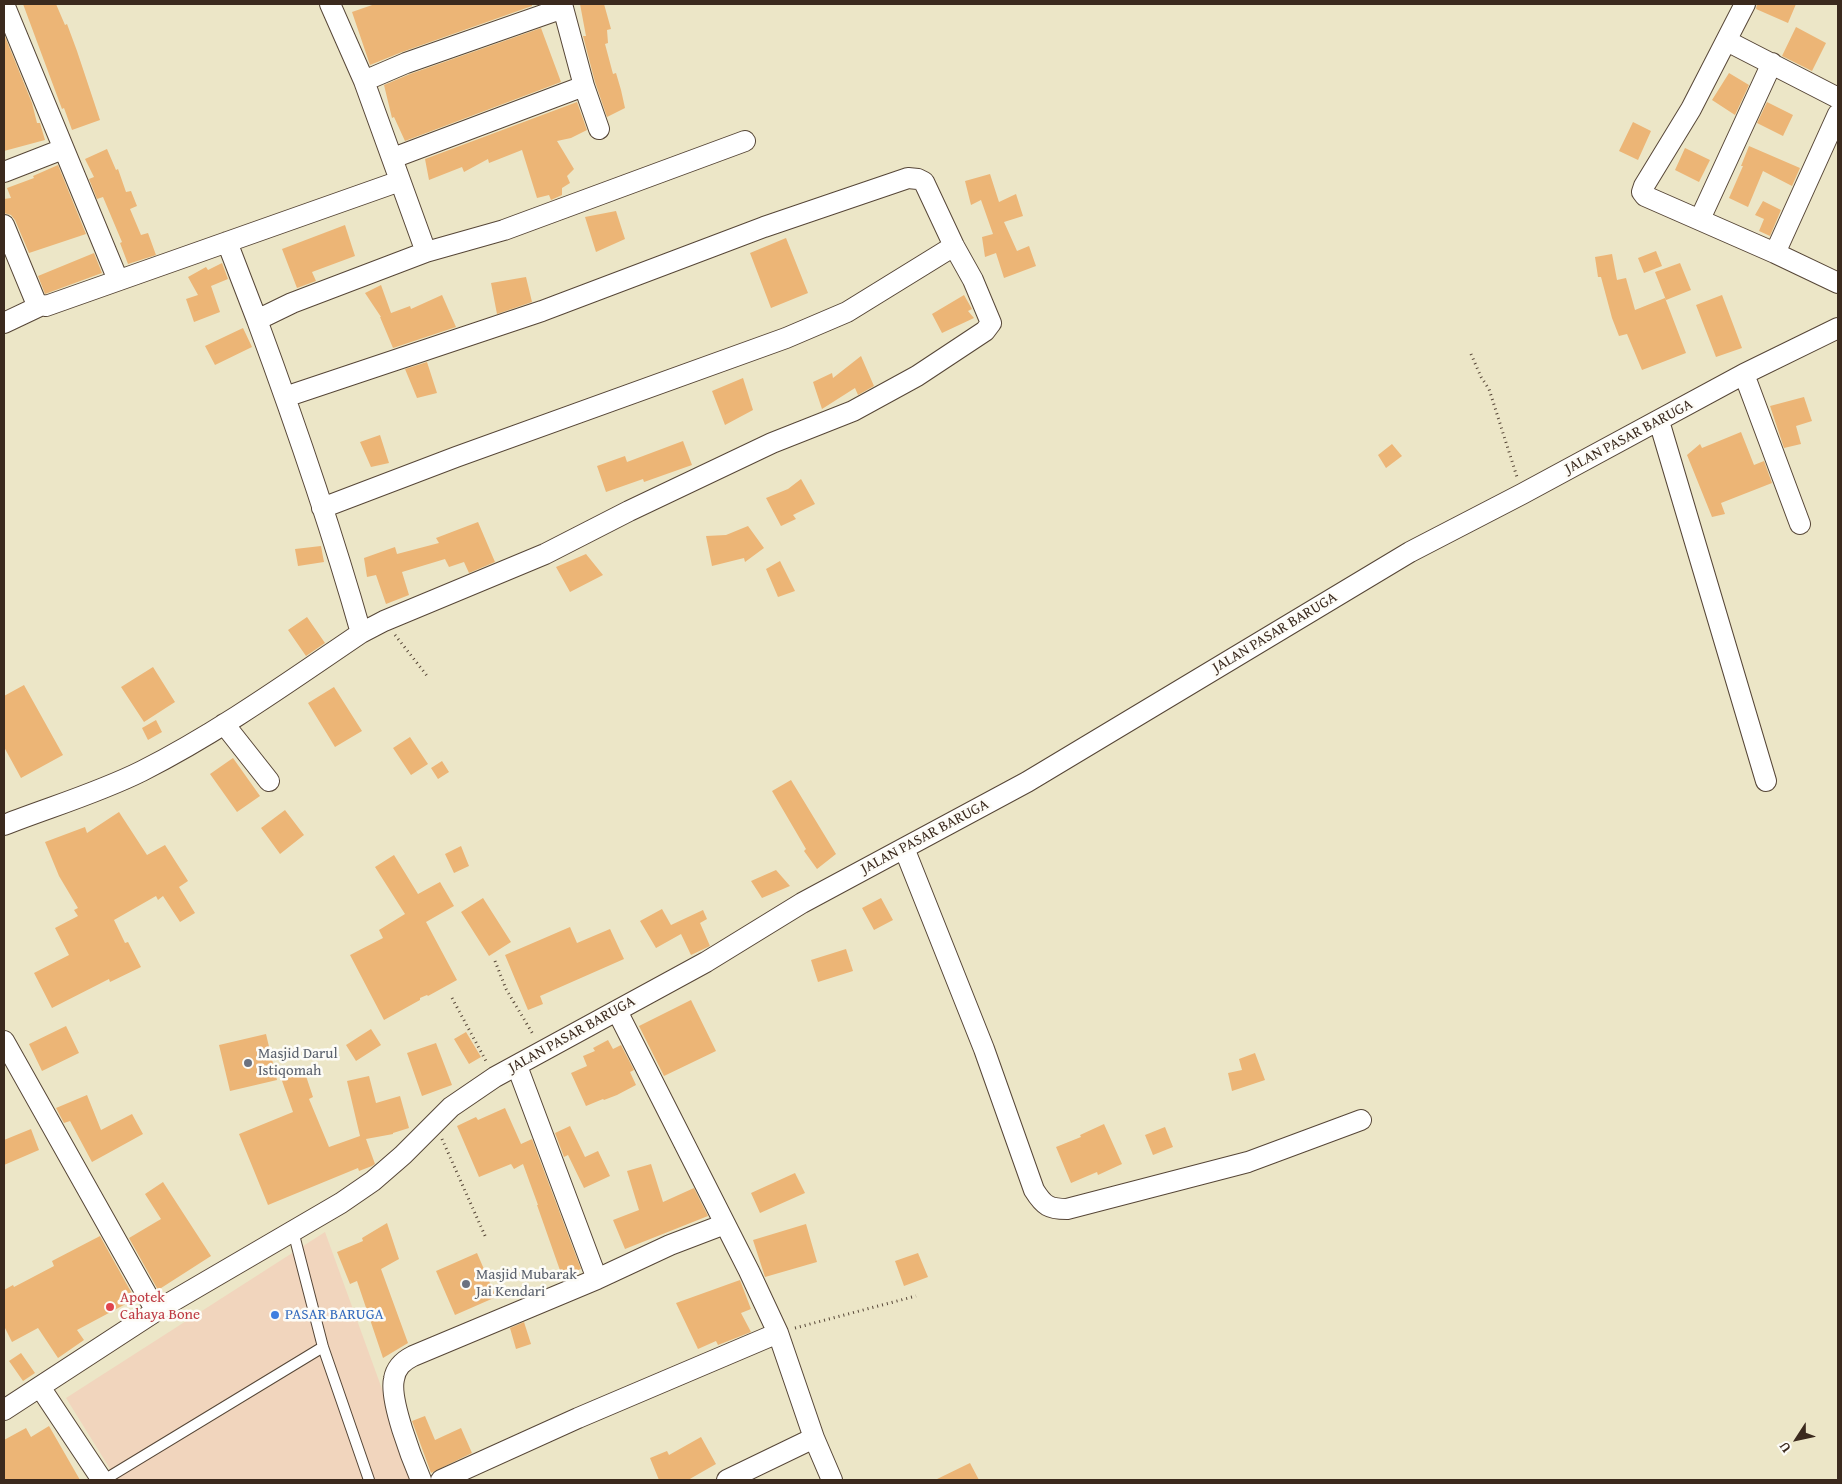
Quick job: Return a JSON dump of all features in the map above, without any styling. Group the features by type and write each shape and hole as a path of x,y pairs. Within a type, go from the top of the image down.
{"street":[{"path":"4,4 118,280"},
{"path":"331,4 364,81 426,252"},
{"path":"1746,4 1691,110 1642,192 1645,196 1700,219 1838,283"},
{"path":"364,81 406,63 563,6 584,86 599,129"},
{"path":"1727,41 1838,98"},
{"path":"1700,219 1772,63"},
{"path":"393,158 584,86"},
{"path":"1775,253 1838,114"},
{"path":"257,320 292,303 426,252 504,230 745,142"},
{"path":"4,172 63,150"},
{"path":"4,824 82,797 141,771 224,724 361,633 384,621 545,554 629,511 772,443 853,411 917,376 985,331 991,323 973,280 954,246 924,182 908,178 764,227 542,310 285,397"},
{"path":"4,323 42,305 51,305 400,181"},
{"path":"4,225 35,300 42,305"},
{"path":"227,242 285,397 345,575 361,633"},
{"path":"322,508 820,325 846,312 954,246"},
{"name":"JALAN PASAR BARUGA","path":"4,1410 156,1311 373,1181 403,1155 451,1106 495,1077 706,962 802,904 1027,782 1410,552 1659,421 1744,374 1838,328"},
{"path":"1744,374 1800,524"},
{"path":"1659,421 1766,781"},
{"path":"224,724 269,780"},
{"path":"904,848 984,1049 1034,1190 1040,1200 1048,1207 1068,1209 1248,1162 1361,1120"},
{"path":"617,1011 749,1271 778,1333 814,1438 832,1480"},
{"path":"4,1041 156,1311"},
{"path":"517,1066 597,1279"},
{"path":"420,1480 394,1395 394,1379 401,1363 413,1356 597,1279 670,1245 725,1224"},
{"path":"441,1480 578,1418 778,1333"},
{"path":"40,1387 103,1480"},
{"path":"727,1480 814,1438"}],"lane":[{"path":"294,1230 323,1347 369,1480"},
{"path":"103,1480 323,1347"}],"path":[{"path":"1471,354 1481,377 1489,389 1522,494"},
{"path":"384,621 428,677"},
{"path":"495,961 506,989 544,1052"},
{"path":"452,998 495,1077"},
{"path":"435,1122 486,1238"},
{"path":"778,1333 916,1296"}],"shaded area":[{"name":"PASAR BARUGA","path":"325,1232 415,1480 117,1480 66,1398"}],"building":[{"path":"23,4 56,4 65,25 67,24 100,120 72,130 64,108 62,109"},
{"path":"375,4 532,4 532,6 370,65 352,12"},
{"path":"580,4 604,4 611,29 607,30 608,43 605,44 613,74 616,73 625,108 607,117 595,82 583,36 586,36"},
{"path":"1757,4 1796,4 1788,23 1756,9"},
{"path":"1796,27 1826,43 1812,71 1782,56"},
{"path":"541,28 561,82 405,141 394,117 392,118 384,85"},
{"path":"4,34 45,140 4,151"},
{"path":"1729,73 1749,85 1735,115 1712,100"},
{"path":"577,102 587,130 571,138 557,141 574,169 567,176 570,183 562,188 562,195 551,200 549,195 537,198 522,150 489,163 488,159 464,172 462,167 429,180 425,159"},
{"path":"1767,102 1793,115 1783,136 1757,123"},
{"path":"1633,122 1651,131 1638,160 1619,151"},
{"path":"1749,146 1800,168 1792,186 1763,171 1748,207 1729,198 1743,166 1741,166"},
{"path":"1685,148 1710,160 1699,182 1675,170"},
{"path":"107,149 116,170 118,169 126,192 131,191 137,206 130,209 141,235 148,233 156,255 128,264 120,243 122,242 103,197 97,199 89,179 94,177 85,159"},
{"path":"58,165 86,234 29,253 15,220 11,215 4,213 4,199 11,198 7,188 34,178 33,176"},
{"path":"990,174 999,202 1016,194 1023,216 1004,222 1017,251 1029,246 1036,266 1004,278 996,253 985,257 982,237 993,234 981,200 971,205 965,181"},
{"path":"1763,201 1781,210 1770,236 1759,231 1764,219 1755,215"},
{"path":"616,211 625,239 596,252 585,217"},
{"path":"345,225 355,256 312,272 316,281 297,288 282,249"},
{"path":"786,238 808,293 771,308 750,253"},
{"path":"1656,251 1662,266 1644,273 1638,258"},
{"path":"94,253 102,273 45,294 38,276"},
{"path":"1612,254 1617,280 1626,278 1635,310 1665,298 1686,353 1642,370 1627,334 1619,336 1601,277 1598,277 1595,257"},
{"path":"222,263 228,279 211,286 220,312 194,322 186,299 198,295 188,277 206,267 208,270"},
{"path":"1680,263 1691,290 1666,300 1655,272"},
{"path":"526,277 532,302 497,314 491,283"},
{"path":"381,285 391,313 410,306 411,309 442,295 456,327 393,348 381,317 365,293"},
{"path":"964,295 972,309 968,311 974,318 942,333 932,314"},
{"path":"1722,295 1742,348 1716,357 1696,305"},
{"path":"243,328 252,347 215,365 205,346"},
{"path":"861,356 874,386 858,395 855,388 822,409 813,382 832,373 833,378"},
{"path":"427,362 437,393 417,398 405,369"},
{"path":"743,378 753,410 725,425 712,391"},
{"path":"1804,397 1812,421 1796,426 1801,444 1784,448 1770,406"},
{"path":"1741,432 1754,465 1764,461 1772,483 1721,503 1725,514 1712,517 1687,455 1700,444 1702,448"},
{"path":"380,435 389,463 371,467 360,442"},
{"path":"683,441 692,465 644,482 643,479 606,492 597,466 625,456 627,462"},
{"path":"1392,444 1402,456 1386,468 1378,455"},
{"path":"801,479 815,504 793,515 796,519 781,526 766,498 788,489"},
{"path":"478,522 495,562 469,573 464,562 449,567 445,559 402,572 409,595 386,604 376,575 367,577 364,558 395,547 397,554 439,543 436,538"},
{"path":"748,526 764,548 745,562 744,558 712,566 706,536 726,535"},
{"path":"321,546 324,562 298,566 295,549"},
{"path":"586,554 603,575 570,592 556,567"},
{"path":"780,561 795,591 778,597 766,569"},
{"path":"307,617 325,643 306,656 288,630"},
{"path":"153,667 175,702 144,722 121,687"},
{"path":"24,685 63,755 21,778 4,747 4,696"},
{"path":"334,687 362,731 335,747 308,703"},
{"path":"156,720 162,732 148,740 142,728"},
{"path":"410,737 428,764 411,775 393,748"},
{"path":"233,758 260,796 237,812 210,774"},
{"path":"442,761 449,772 438,779 431,768"},
{"path":"791,780 836,854 817,869 804,851 806,849 772,791"},
{"path":"285,810 304,835 280,854 261,828"},
{"path":"119,812 147,855 165,845 188,881 179,887 195,913 180,922 163,896 158,900 156,896 114,920 125,943 128,942 141,967 110,982 109,979 52,1008 34,973 69,955 55,928 78,916 74,910 78,908 59,876 45,842 85,827 87,833"},
{"path":"461,846 469,866 454,873 445,854"},
{"path":"394,855 418,894 440,882 454,906 426,922 457,980 428,996 420,998 420,1000 384,1020 350,955 383,938 379,930 405,914 375,867"},
{"path":"776,870 790,886 762,898 751,881"},
{"path":"483,898 511,942 489,956 461,912"},
{"path":"881,898 893,920 874,930 862,908"},
{"path":"662,909 671,925 703,910 707,919 700,923 710,946 691,955 681,934 656,948 640,921"},
{"path":"570,927 577,943 610,929 624,959 540,996 543,1004 528,1010 505,955"},
{"path":"846,949 853,971 818,982 811,960"},
{"path":"691,1000 716,1051 664,1076 639,1026"},
{"path":"66,1026 79,1053 42,1071 29,1044"},
{"path":"371,1029 381,1045 356,1061 346,1045"},
{"path":"466,1032 481,1057 469,1064 454,1039"},
{"name":"Masjid Darul Istiqomah","path":"266,1034 277,1080 230,1091 219,1045"},
{"path":"608,1040 613,1049 621,1045 634,1070 630,1072 636,1085 617,1095 586,1106 571,1073 587,1066 583,1056 595,1051 593,1048"},
{"path":"436,1043 452,1085 422,1096 407,1053"},
{"path":"1255,1053 1265,1080 1232,1091 1228,1073 1242,1070 1239,1059"},
{"path":"304,1070 313,1097 309,1099 329,1147 360,1136 347,1081 369,1076 376,1103 400,1096 409,1128 393,1134 366,1139 375,1164 372,1166 359,1171 358,1168 268,1205 239,1134 293,1112 281,1078"},
{"path":"87,1095 101,1130 132,1114 143,1134 92,1162 70,1121 64,1123 56,1108"},
{"path":"505,1108 521,1144 532,1139 581,1269 562,1276 523,1164 514,1169 511,1164 479,1177 457,1126 476,1117 478,1120"},
{"path":"1104,1124 1122,1164 1098,1175 1097,1172 1071,1183 1056,1147 1081,1137 1080,1135"},
{"path":"570,1126 585,1157 598,1151 610,1176 584,1188 568,1155 564,1157 555,1133"},
{"path":"1165,1127 1173,1147 1153,1155 1145,1135"},
{"path":"31,1129 39,1150 4,1165 4,1140"},
{"path":"651,1164 663,1202 694,1188 708,1216 625,1249 613,1220 639,1210 627,1171"},
{"path":"795,1173 805,1193 760,1213 751,1193"},
{"path":"163,1182 211,1256 158,1290 129,1238 161,1219 145,1194"},
{"path":"387,1223 399,1259 381,1269 408,1343 383,1358 357,1281 350,1284 337,1252 363,1241 362,1238"},
{"path":"806,1224 817,1262 765,1277 753,1240"},
{"path":"100,1236 135,1299 77,1330 84,1340 58,1358 38,1328 12,1342 4,1326 4,1290 13,1285 14,1287 54,1266 52,1261"},
{"name":"Masjid Mubarak Jai Kendari","path":"477,1253 496,1297 455,1315 436,1271"},
{"path":"918,1253 928,1277 904,1286 895,1261"},
{"path":"740,1280 751,1309 741,1313 751,1332 718,1345 716,1341 698,1349 676,1303"},
{"path":"524,1322 531,1344 516,1349 510,1328"},
{"path":"21,1353 35,1373 23,1381 9,1361"},
{"path":"425,1416 435,1440 461,1428 472,1453 431,1473 412,1421"},
{"path":"49,1426 80,1480 4,1480 4,1440 26,1428 31,1437"},
{"path":"701,1437 716,1464 688,1480 659,1480 650,1458 667,1451 669,1455"},
{"path":"970,1463 979,1480 935,1480"}],"place":[{"name":"Masjid Darul Istiqomah","path":"248,1063"},
{"name":"Masjid Mubarak Jai Kendari","path":"466,1284"},
{"name":"Apotek Cahaya Bone","path":"110,1307"},
{"name":"PASAR BARUGA","path":"275,1315"}]}
